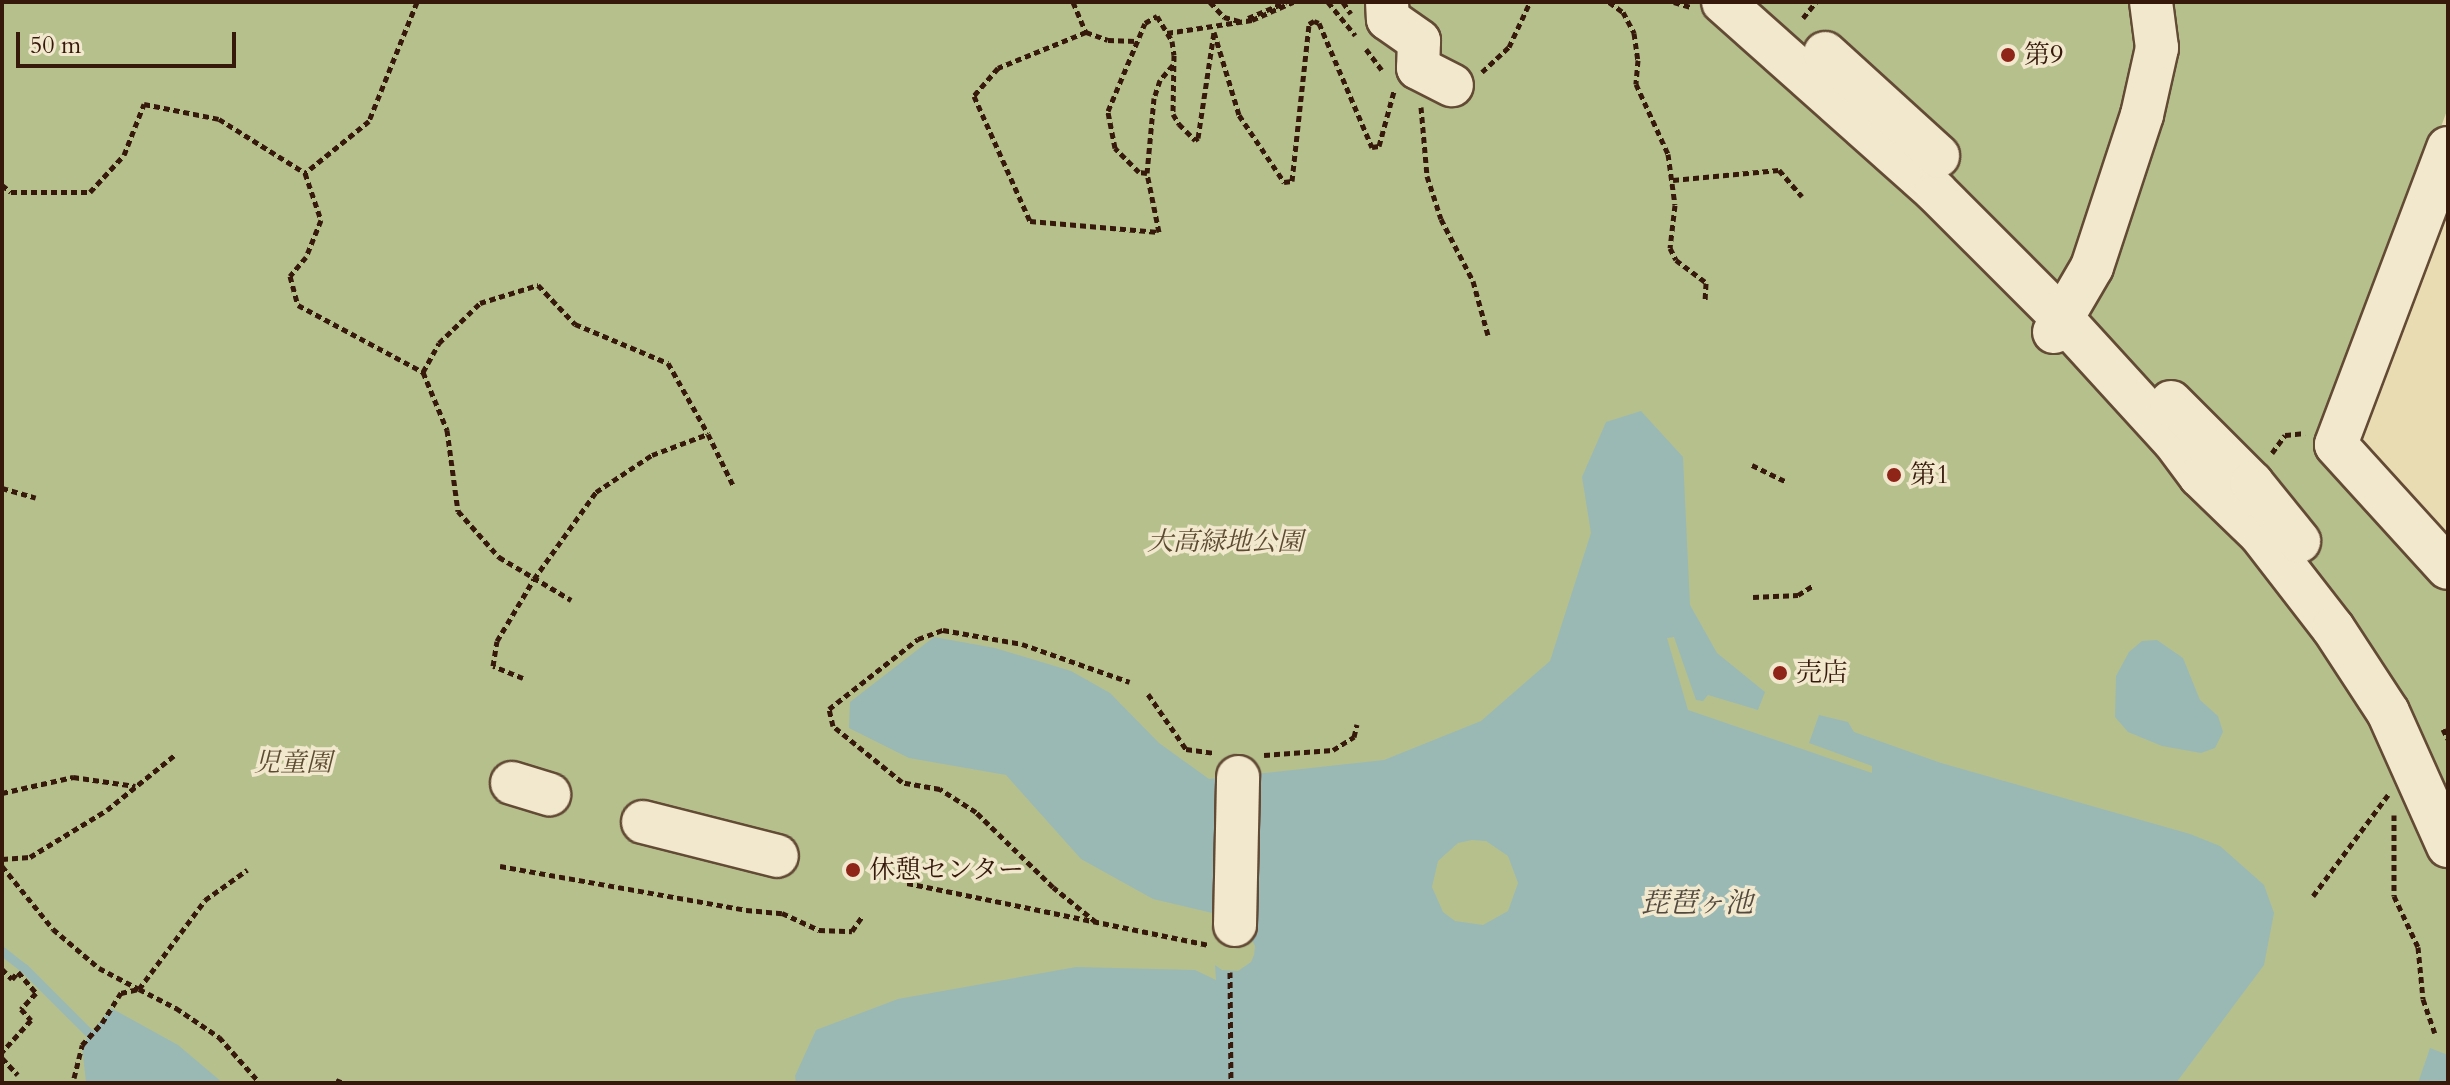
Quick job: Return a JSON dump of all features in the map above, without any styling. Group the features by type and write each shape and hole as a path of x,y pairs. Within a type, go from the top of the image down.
{"street":[{"path":"1387,2 1388,19 1419,41 1418,68 1435,86"},
{"path":"1723,2 1926,183 2063,316 2196,460 2229,512 2260,534 2333,628 2388,712 2430,768"},
{"path":"2063,316 2092,267 2142,115 2157,48 2151,2"},
{"path":"1785,10 2015,232 2063,316"},
{"path":"2447,152 2336,445 2448,568"},
{"path":"2196,460 2252,483 2352,608 2422,719 2448,846"},
{"path":"1222,935 1238,777"},
{"path":"643,822 777,856"}],"path":[{"path":"305,173 369,121 417,2"},
{"path":"1073,2 1086,32"},
{"path":"1210,2 1224,17 1240,21 1286,2"},
{"path":"1167,33 1214,29 1252,20 1293,2"},
{"path":"1214,29 1239,115 1284,182 1292,181 1309,24 1314,21 1319,23 1372,147 1379,146 1396,87 1435,86 1481,73 1509,47 1530,2"},
{"path":"1609,2 1623,12 1634,33 1638,60 1636,84 1668,154 1675,205 1670,248 1676,260 1706,283 1705,301"},
{"path":"1785,10 1816,2"},
{"path":"1147,173 1139,172 1115,148 1109,125 1108,111 1136,41 1145,23 1157,16 1172,41 1173,114 1195,140 1214,29"},
{"path":"1136,41 1108,40 1086,32 998,68 974,96 1030,221 1159,232 1147,173 1154,98 1160,80 1173,65"},
{"path":"1435,86 1427,176 1441,219 1473,281 1488,335"},
{"path":"2,185 11,192 90,192 124,155 144,104 219,119 305,173 321,220 306,257 290,276 298,305 423,372 447,430 458,511 499,557 571,600"},
{"path":"1673,180 1779,170 1802,196"},
{"path":"423,372 439,343 480,303 538,285 575,324 668,363 734,487"},
{"path":"2266,462 2285,435 2312,433"},
{"path":"523,678 493,666 497,641 534,579 596,492 652,455 708,434"},
{"path":"1752,465 1787,482"},
{"path":"2,488 36,498"},
{"path":"1753,597 1798,595 1814,585"},
{"path":"1096,922 1053,887 976,812 940,789 902,782 833,726 829,709 918,639 943,630 1022,644 1130,682"},
{"path":"2443,729 2448,739"},
{"path":"2,859 30,857 107,810 176,754"},
{"path":"2313,896 2430,768"},
{"path":"2,793 73,777 136,786"},
{"path":"2394,811 2394,896 2418,947 2423,999 2435,1033"},
{"path":"2,866 53,929 99,968 176,1008 219,1037 260,1083"},
{"path":"500,866 746,910 782,913 819,930 852,931 863,915"},
{"path":"74,1078 82,1045 102,1023 121,993 139,989 205,900 247,870"},
{"path":"907,883 1096,922 1222,935"},
{"path":"2,969 12,979 18,972 36,993 21,1009 31,1020 2,1052"},
{"path":"1230,972 1231,1083"},
{"path":"2,1058 18,1075"},
{"path":"336,1080 344,1083"}],"green space":[{"name":"大高緑地公園","path":"2,2 2448,2 2448,108 2331,422 2448,588 2448,1083 2,1083"}],"water":[{"name":"琵琶ヶ池","path":"1641,411 1683,457 1690,605 1717,653 1765,692 1758,710 1708,695 1703,701 1696,700 1674,637 1667,638 1688,710 1872,773 1872,766 1809,743 1819,715 1848,722 1854,732 1941,763 2190,834 2220,846 2264,885 2274,913 2264,965 2176,1083 796,1083 795,1076 816,1030 898,999 1076,967 1195,970 1216,980 1215,965 1222,970 1238,971 1251,962 1254,955 1255,946 1248,932 1221,915 1153,899 1081,859 1006,775 909,758 849,728 850,702 934,637 995,648 1071,671 1110,693 1159,743 1209,779 1384,760 1481,721 1550,661 1591,533 1582,477 1606,422","holes":["1486,841 1508,856 1518,883 1508,911 1483,925 1455,921 1443,912 1432,887 1438,861 1458,843"]},
{"path":"2157,640 2183,658 2200,700 2218,716 2223,732 2215,748 2201,753 2162,746 2128,732 2115,717 2116,676 2129,652 2142,641"},
{"path":"111,1008 178,1045 223,1083 86,1083 82,1045"},
{"path":"2430,1048 2448,1055 2448,1083 2418,1083"}],"waterway":[{"path":"2,951 24,968 91,1035"}],"place":[{"name":"第9","path":"2008,55"},
{"name":"第1","path":"1894,475"},
{"name":"売店","path":"1780,673"},
{"name":"休憩センター","path":"853,870"}],"park label":[{"name":"児童園","path":"293,763"}]}
